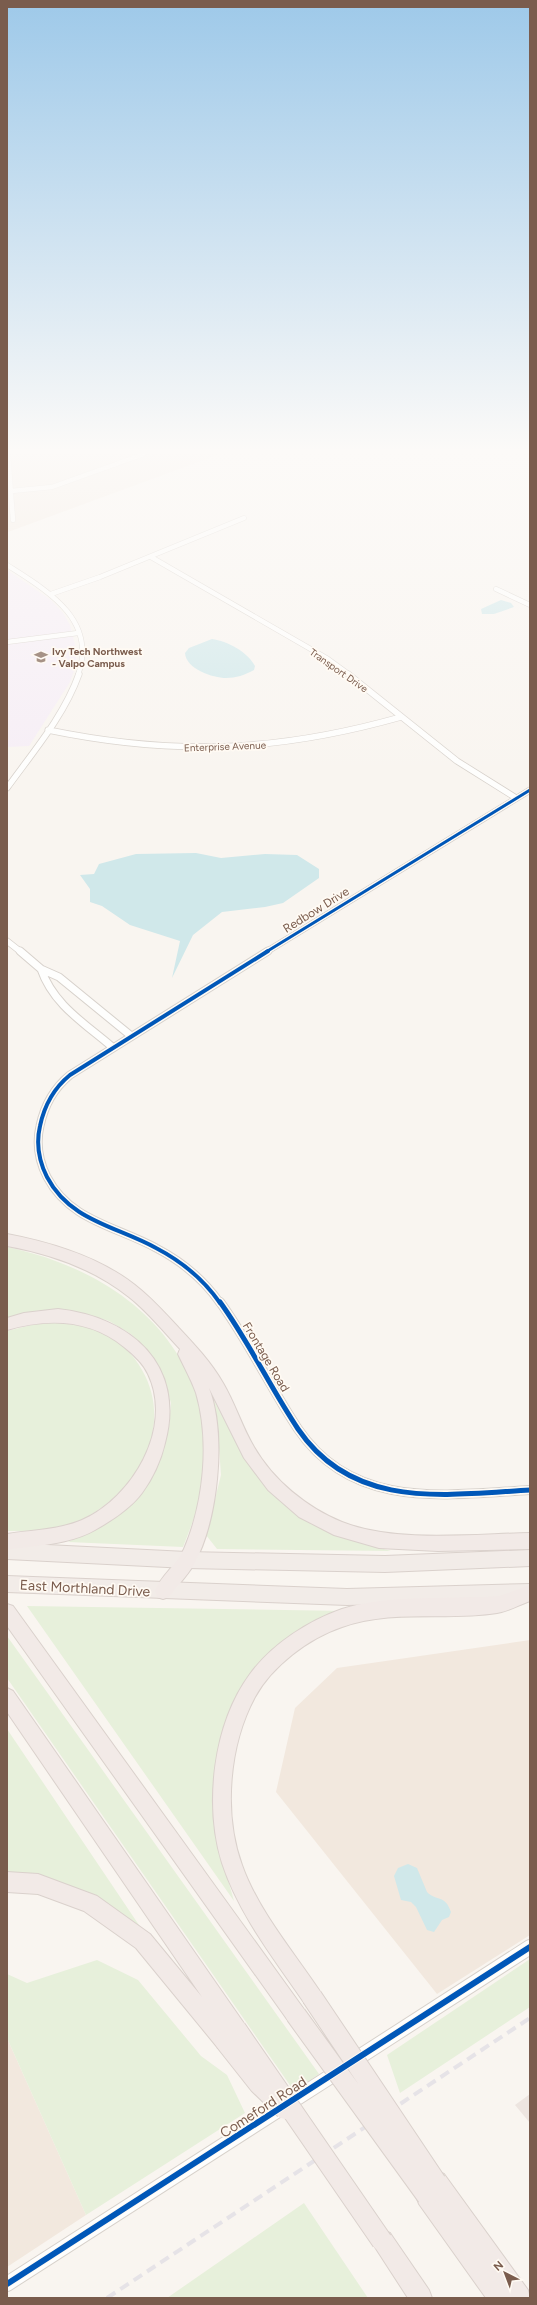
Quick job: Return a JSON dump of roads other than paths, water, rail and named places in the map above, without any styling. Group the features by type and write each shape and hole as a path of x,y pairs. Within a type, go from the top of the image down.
{"highway":[{"path":"7,1240 26,1243 76,1259 108,1276 141,1298 190,1350 217,1387 249,1453 274,1485 305,1511 340,1529 379,1540 438,1543 530,1541"},
{"path":"7,1324 23,1318 63,1314 98,1322 125,1338 148,1360 158,1380 162,1404 162,1430 152,1463 136,1488 112,1509 88,1526 53,1536 7,1542"},
{"path":"161,1319 189,1359 206,1400 210,1436 209,1490 195,1540 187,1560 163,1591"},
{"path":"7,1551 187,1560 385,1564 530,1558"},
{"name":"East Morthland Drive","path":"7,1584 347,1597 530,1592"},
{"path":"500,2298 312,1997 249,1901 232,1864 224,1826 222,1779 232,1730 250,1690 277,1658 305,1636 342,1618 384,1610 500,1604 530,1592"},
{"path":"7,1612 296,2015 432,2189 520,2298"},
{"path":"7,1697 230,2035 259,2084 306,2130 421,2298"},
{"path":"7,1882 38,1884 90,1902 143,1941 230,2035"}],"street":[{"path":"50,594 139,562"},
{"name":"Transport Drive","path":"159,562 328,659 359,681 401,717 480,776 516,798"},
{"path":"7,565 50,594 70,616 78,633 83,651 78,677 66,702 7,788"},
{"path":"496,589 530,605"},
{"path":"7,642 78,633"},
{"name":"Enterprise Avenue","path":"48,730 73,736 140,746 233,748 264,746 330,736 401,717"},
{"name":"Redbow Drive","path":"111,1046 530,790"},
{"path":"7,941 41,969 59,977 130,1035"},
{"path":"41,969 46,984 56,1000 111,1046"},
{"name":"Frontage Road","path":"111,1046 66,1079 48,1104 38,1131 37,1150 43,1171 52,1188 65,1202 82,1215 158,1248 201,1281 218,1300 230,1317 295,1424 311,1446 331,1466 376,1487 403,1493 438,1495 530,1490"},
{"name":"Comeford Road","path":"7,2284 530,1947"}],"water":[{"path":"501,600 511,603 514,607 494,614 482,614 481,609"},
{"path":"212,639 224,642 242,652 252,661 255,666 254,670 240,676 221,678 201,672 195,668 190,664 185,653 189,648"},
{"path":"196,853 221,858 265,854 297,855 319,869 319,878 283,903 265,907 222,912 193,935 172,978 180,941 130,925 102,906 90,902 90,889 80,875 94,874 99,864 136,854"},
{"path":"408,1864 417,1868 427,1892 434,1897 443,1900 449,1906 451,1912 449,1917 442,1920 434,1932 427,1930 416,1907 411,1902 401,1900 394,1876 398,1868"}],"railway":[{"path":"107,2298 530,2018"}],"place":[{"name":"Ivy Tech Northwest - Valpo Campus","path":"41,657"}]}
